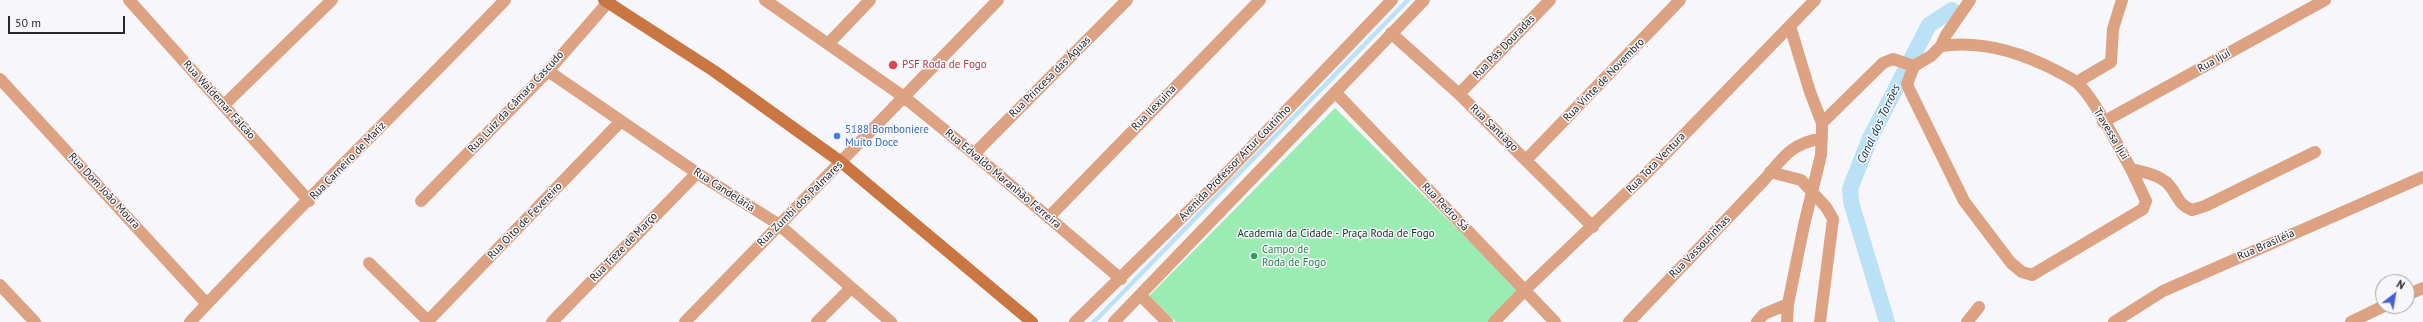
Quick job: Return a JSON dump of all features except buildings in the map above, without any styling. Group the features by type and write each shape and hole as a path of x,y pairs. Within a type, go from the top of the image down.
{"street":[{"path":"224,105 332,0"},
{"name":"Rua Carneiro de Mariz","path":"190,322 259,248 309,201 505,0"},
{"name":"Rua Edvaldo Maranhão Ferreira","path":"764,0 829,43 904,97 1121,278"},
{"path":"829,43 870,0"},
{"name":"Rua Zumbi dos Palmares","path":"685,322 778,224 841,162 998,0"},
{"name":"Rua Princesa das Águas","path":"974,154 1127,0"},
{"name":"Rua Ilexuina","path":"1049,217 1260,0"},
{"name":"Avenida Professor Artur Coutinho","path":"1075,322 1220,180 1392,0"},
{"path":"1114,322 1424,0"},
{"name":"Rua Pás Douradas","path":"1459,94 1550,0"},
{"name":"Rua Vinte de Novembro","path":"1527,159 1680,0"},
{"name":"Rua Tota Ventura","path":"1494,322 1525,290 1593,227 1815,0"},
{"path":"1822,123 1883,63 1894,59 1912,65 1931,56 1941,46 1946,34 1970,0"},
{"path":"2076,82 2111,62 2113,29 2122,0"},
{"name":"Rua Ijuí","path":"2103,122 2325,0"},
{"name":"Rua Waldemar Falcão","path":"132,1 309,201"},
{"path":"607,1 714,71 841,162 1032,322"},
{"name":"Rua Luiz da Câmara Cascudo","path":"421,202 548,71 607,1"},
{"path":"1787,322 1788,304 1804,225 1821,155 1822,138 1822,123 1810,92 1790,26"},
{"name":"Rua Santiago","path":"1391,33 1459,94 1527,159 1593,227"},
{"name":"Travessa Ijui","path":"1941,46 1954,44 1993,48 2016,53 2076,82 2088,95 2132,169 2161,179 2169,185 2181,203 2192,210 2205,206 2315,152"},
{"path":"1912,65 1907,84 1963,200 2013,266 2029,275 2035,273 2143,209 2146,201 2132,169"},
{"name":"Rua Candelária","path":"548,71 697,173 778,224 891,322"},
{"name":"Rua Dom João Moura","path":"0,79 207,304"},
{"name":"Rua Pedro Sá","path":"1335,92 1555,322"},
{"name":"Rua Oito de Fevereiro","path":"428,322 621,121"},
{"name":"Rua Vassourinhas","path":"1629,322 1770,172 1785,154 1796,146 1822,138"},
{"path":"1770,172 1800,180 1831,214 1834,224 1820,322"},
{"name":"Rua Treze de Março","path":"552,322 697,173"},
{"name":"Rua Brasiléia","path":"2114,322 2163,291 2423,177"},
{"path":"369,264 428,322"},
{"path":"0,285 35,322"},
{"path":"817,322 851,288"},
{"path":"1140,295 1167,322"},
{"path":"1757,322 1764,314 1788,304"},
{"path":"1967,322 1979,307"},
{"path":"2351,322 2375,310"}],"green space":[{"name":"Academia da Cidade - Praça Roda de Fogo","path":"1335,108 1520,291 1489,322 1176,322 1149,296"}],"waterway":[{"path":"1094,322 1408,0"},
{"name":"Canal dos Torrões","path":"1887,322 1851,202 1850,189 1870,138 1929,25 1952,10"}],"place":[{"name":"PSF Roda de Fogo","path":"893,65"},
{"name":"5188 Bomboniere Muito Doce","path":"837,136"},
{"name":"Campo de Roda de Fogo","path":"1254,256"}]}
